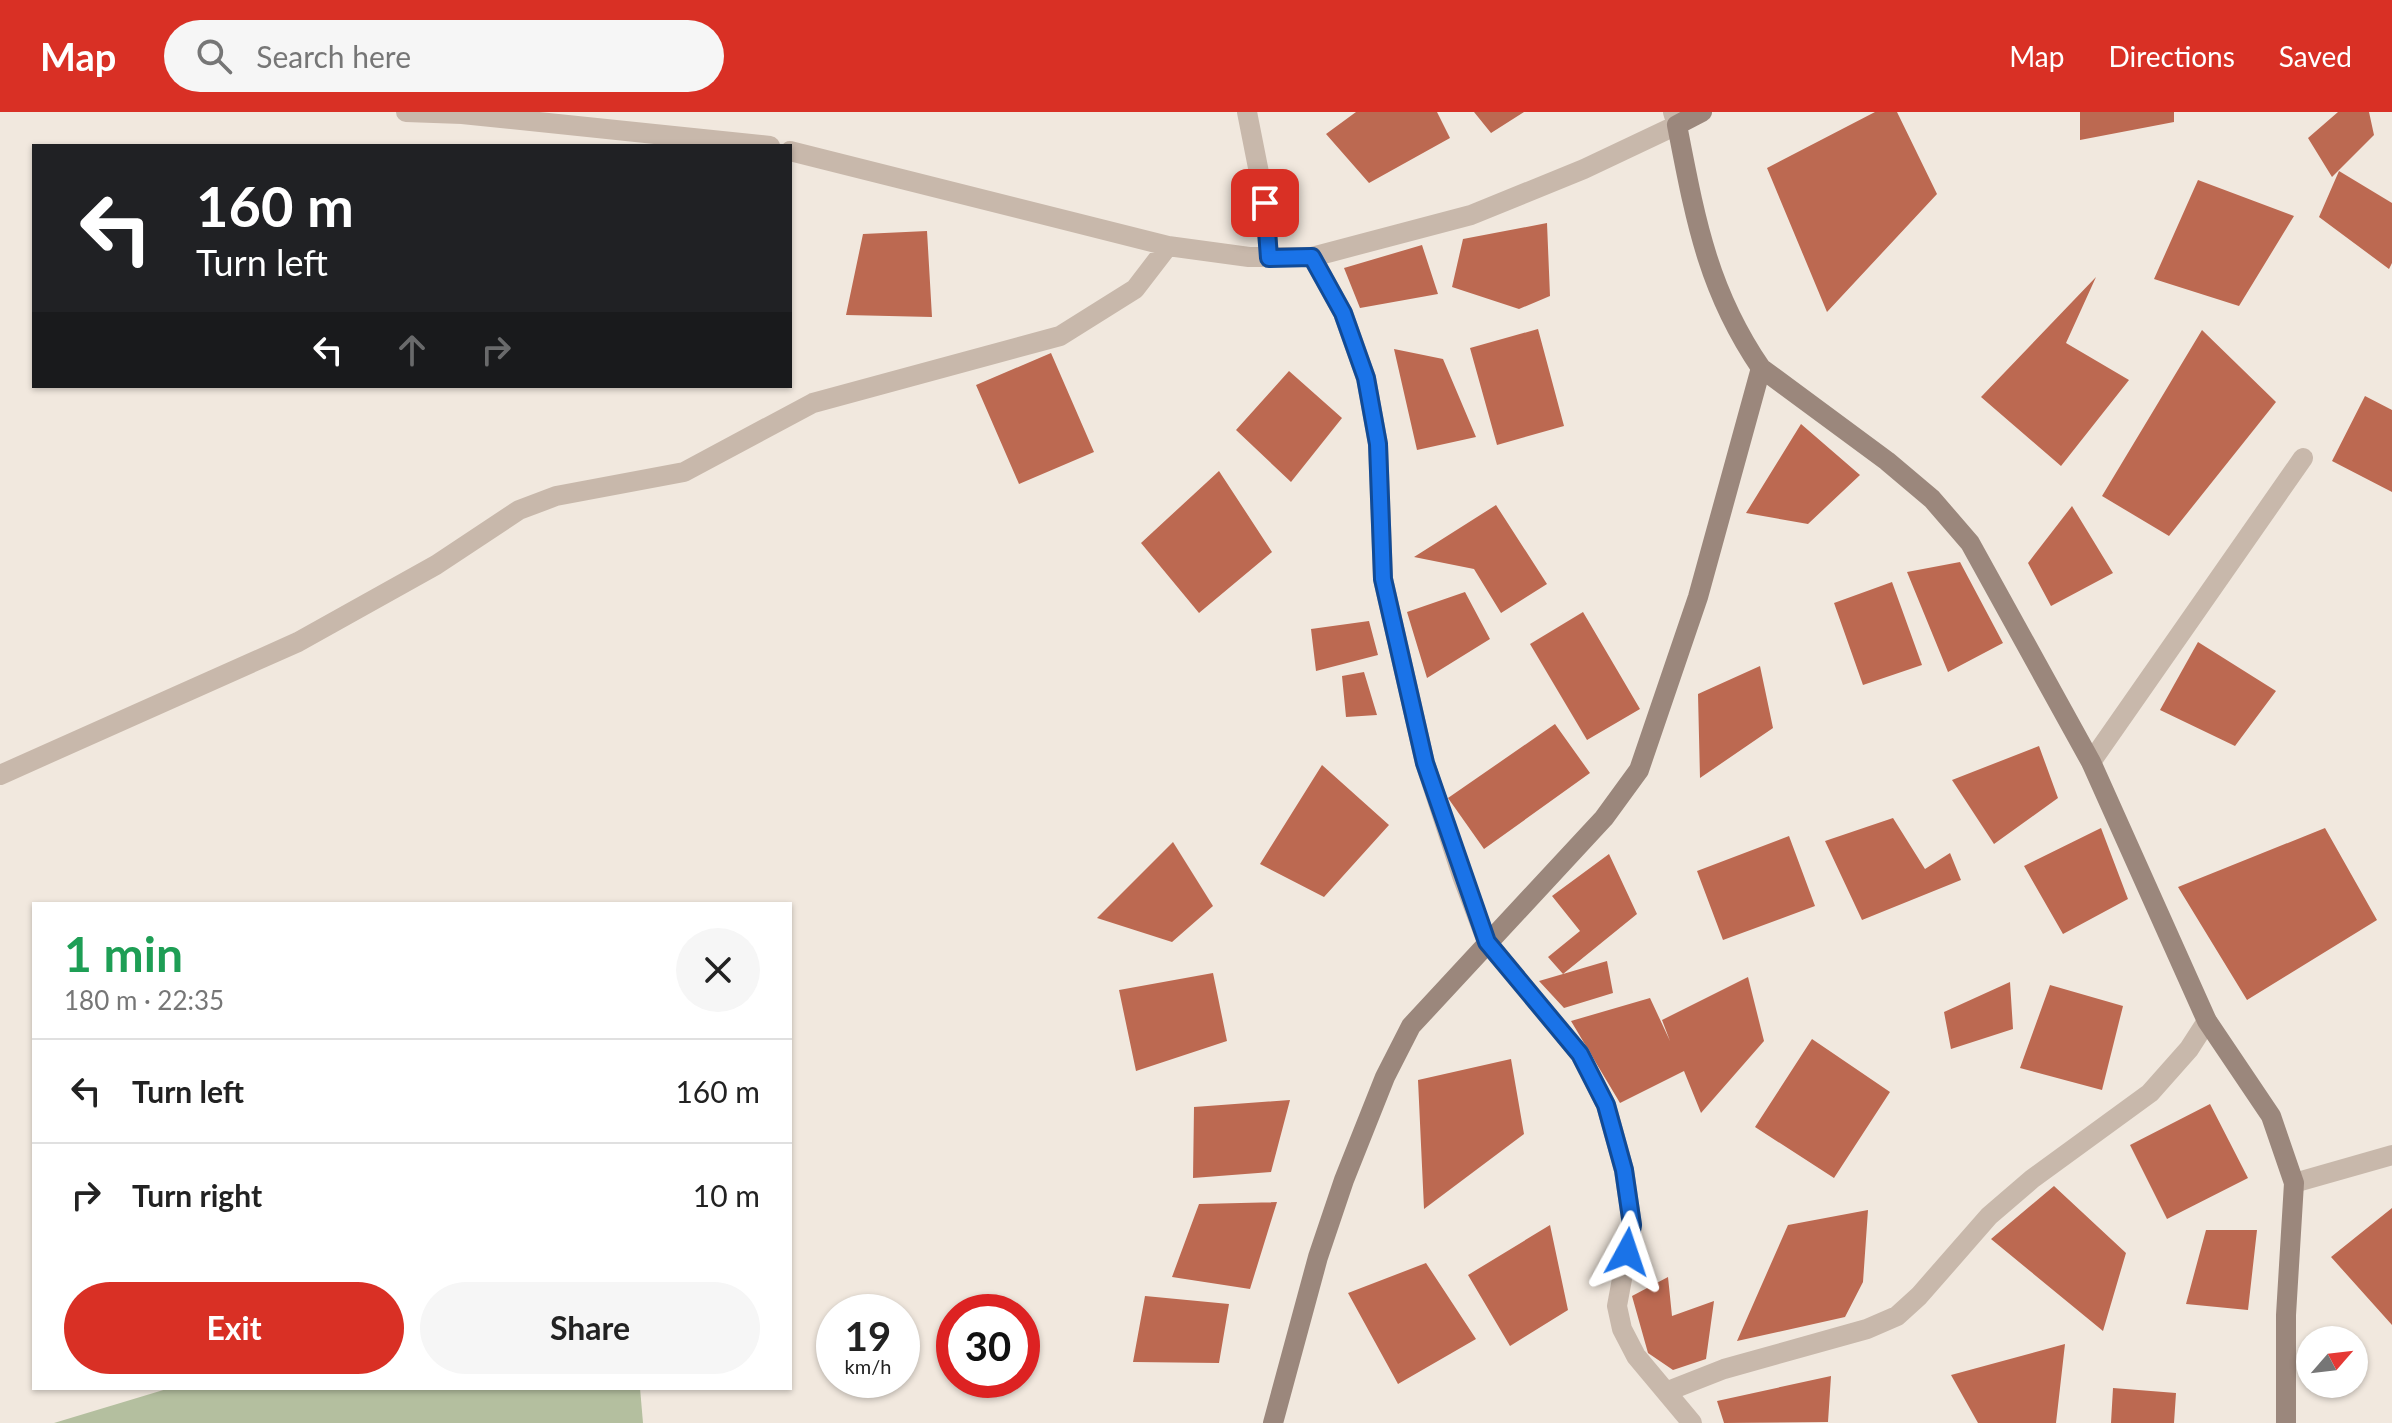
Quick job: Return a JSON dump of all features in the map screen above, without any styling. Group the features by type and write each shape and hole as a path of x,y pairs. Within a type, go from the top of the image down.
{"street":[{"path":"406,112 508,118 751,144"},
{"path":"1247,112 1265,203 1269,258"},
{"path":"792,152 1168,246 1269,258 1312,257 1471,215 1584,169 1675,118 1702,112"},
{"path":"1675,118 1713,283 1761,368 1778,384 1846,430 1932,499 1970,543 2091,762 2207,1021 2271,1116 2294,1183 2286,1315 2286,1423"},
{"path":"0,775 298,642 436,565 519,510 556,496 684,472 813,403 1060,336 1135,289 1168,246"},
{"path":"1312,257 1343,313 1366,378 1378,444 1383,579 1425,763 1487,942 1580,1054 1606,1105 1624,1170 1632,1225 1617,1306 1622,1329 1636,1356 1692,1423"},
{"path":"1273,1423 1318,1257 1344,1180 1385,1077 1411,1026 1604,818 1639,770 1698,597 1761,368"},
{"path":"2091,762 2303,458"},
{"path":"1668,1391 1724,1369 1867,1329 1897,1316 1919,1296 1989,1216 2032,1179 2150,1093 2189,1049 2207,1021"},
{"path":"2294,1183 2392,1155"}],"green space":[{"path":"163,1390 640,1390 643,1423 54,1423"}],"building":[{"path":"1356,112 1437,112 1450,138 1369,183 1326,134"},
{"path":"1474,112 1524,112 1491,133"},
{"path":"1875,112 1897,112 1937,194 1827,312 1767,168"},
{"path":"2080,112 2174,112 2174,122 2080,140"},
{"path":"2338,112 2369,112 2374,135 2332,177 2308,138"},
{"path":"2339,171 2392,203 2392,263 2389,269 2319,217"},
{"path":"2198,180 2294,216 2239,306 2154,279"},
{"path":"1547,223 1550,296 1519,309 1452,287 1463,239"},
{"path":"927,231 932,317 846,315 863,234"},
{"path":"1422,245 1438,294 1360,308 1344,268"},
{"path":"2096,277 2066,343 2129,380 2061,466 1981,397"},
{"path":"1538,329 1564,426 1497,445 1470,348"},
{"path":"2202,330 2276,402 2169,536 2102,496"},
{"path":"1394,349 1443,359 1476,437 1417,450"},
{"path":"1051,353 1094,452 1019,484 976,385"},
{"path":"1289,371 1342,418 1291,482 1236,430"},
{"path":"2365,396 2392,410 2392,492 2332,461"},
{"path":"1801,424 1860,475 1808,524 1746,513"},
{"path":"1219,471 1272,552 1199,613 1141,543"},
{"path":"1496,505 1547,584 1501,613 1474,569 1414,557"},
{"path":"2072,506 2113,573 2051,606 2028,563"},
{"path":"1960,562 2003,643 1948,672 1907,572"},
{"path":"1892,582 1922,665 1863,685 1834,603"},
{"path":"1465,592 1490,639 1427,678 1407,612"},
{"path":"1583,612 1640,709 1587,740 1530,644"},
{"path":"1369,621 1378,655 1316,671 1311,629"},
{"path":"2198,642 2276,691 2235,746 2160,710"},
{"path":"1760,666 1773,728 1700,778 1698,694"},
{"path":"1364,672 1377,715 1346,717 1342,676"},
{"path":"1555,724 1590,773 1484,849 1448,798"},
{"path":"2039,746 2058,798 1994,844 1952,780"},
{"path":"1322,765 1389,825 1324,897 1260,864"},
{"path":"1893,818 1925,869 1950,853 1961,880 1862,920 1825,841"},
{"path":"2101,828 2128,899 2063,934 2024,866"},
{"path":"2325,828 2377,920 2247,1000 2178,887"},
{"path":"1789,836 1815,906 1723,940 1697,871"},
{"path":"1173,842 1213,906 1172,942 1097,918"},
{"path":"1609,854 1637,914 1563,974 1548,957 1580,931 1552,896"},
{"path":"1607,961 1613,993 1564,1008 1539,981"},
{"path":"1213,973 1227,1041 1136,1071 1119,990"},
{"path":"1748,977 1764,1041 1701,1113 1684,1071 1620,1103 1571,1021 1650,998 1670,1041 1662,1020"},
{"path":"2010,982 2013,1029 1951,1049 1944,1012"},
{"path":"2050,985 2123,1006 2102,1090 2020,1068"},
{"path":"1812,1039 1890,1092 1834,1178 1755,1127"},
{"path":"1511,1059 1524,1134 1424,1209 1418,1080"},
{"path":"1290,1100 1271,1172 1193,1178 1194,1107"},
{"path":"2210,1104 2248,1178 2167,1219 2130,1145"},
{"path":"2054,1186 2126,1253 2103,1331 1991,1239"},
{"path":"1277,1202 1250,1289 1172,1277 1199,1204"},
{"path":"2392,1208 2392,1325 2331,1257"},
{"path":"1868,1210 1863,1282 1845,1317 1737,1341 1788,1225"},
{"path":"1550,1225 1568,1310 1510,1346 1468,1275"},
{"path":"2206,1230 2257,1230 2248,1310 2186,1304"},
{"path":"1426,1263 1476,1339 1398,1384 1348,1293"},
{"path":"1668,1277 1672,1316 1714,1301 1706,1359 1673,1370 1648,1353 1632,1296"},
{"path":"1145,1296 1229,1304 1219,1363 1133,1362"},
{"path":"2065,1344 2056,1423 1978,1423 1951,1375"},
{"path":"1831,1376 1828,1422 1724,1423 1717,1401"},
{"path":"2113,1388 2176,1393 2174,1423 2111,1423"}],"route":[{"path":"1265,203 1269,258 1312,257 1343,313 1366,378 1378,444 1383,579 1425,763 1487,942 1580,1054 1606,1105 1624,1170 1632,1225 1627,1252"}]}
